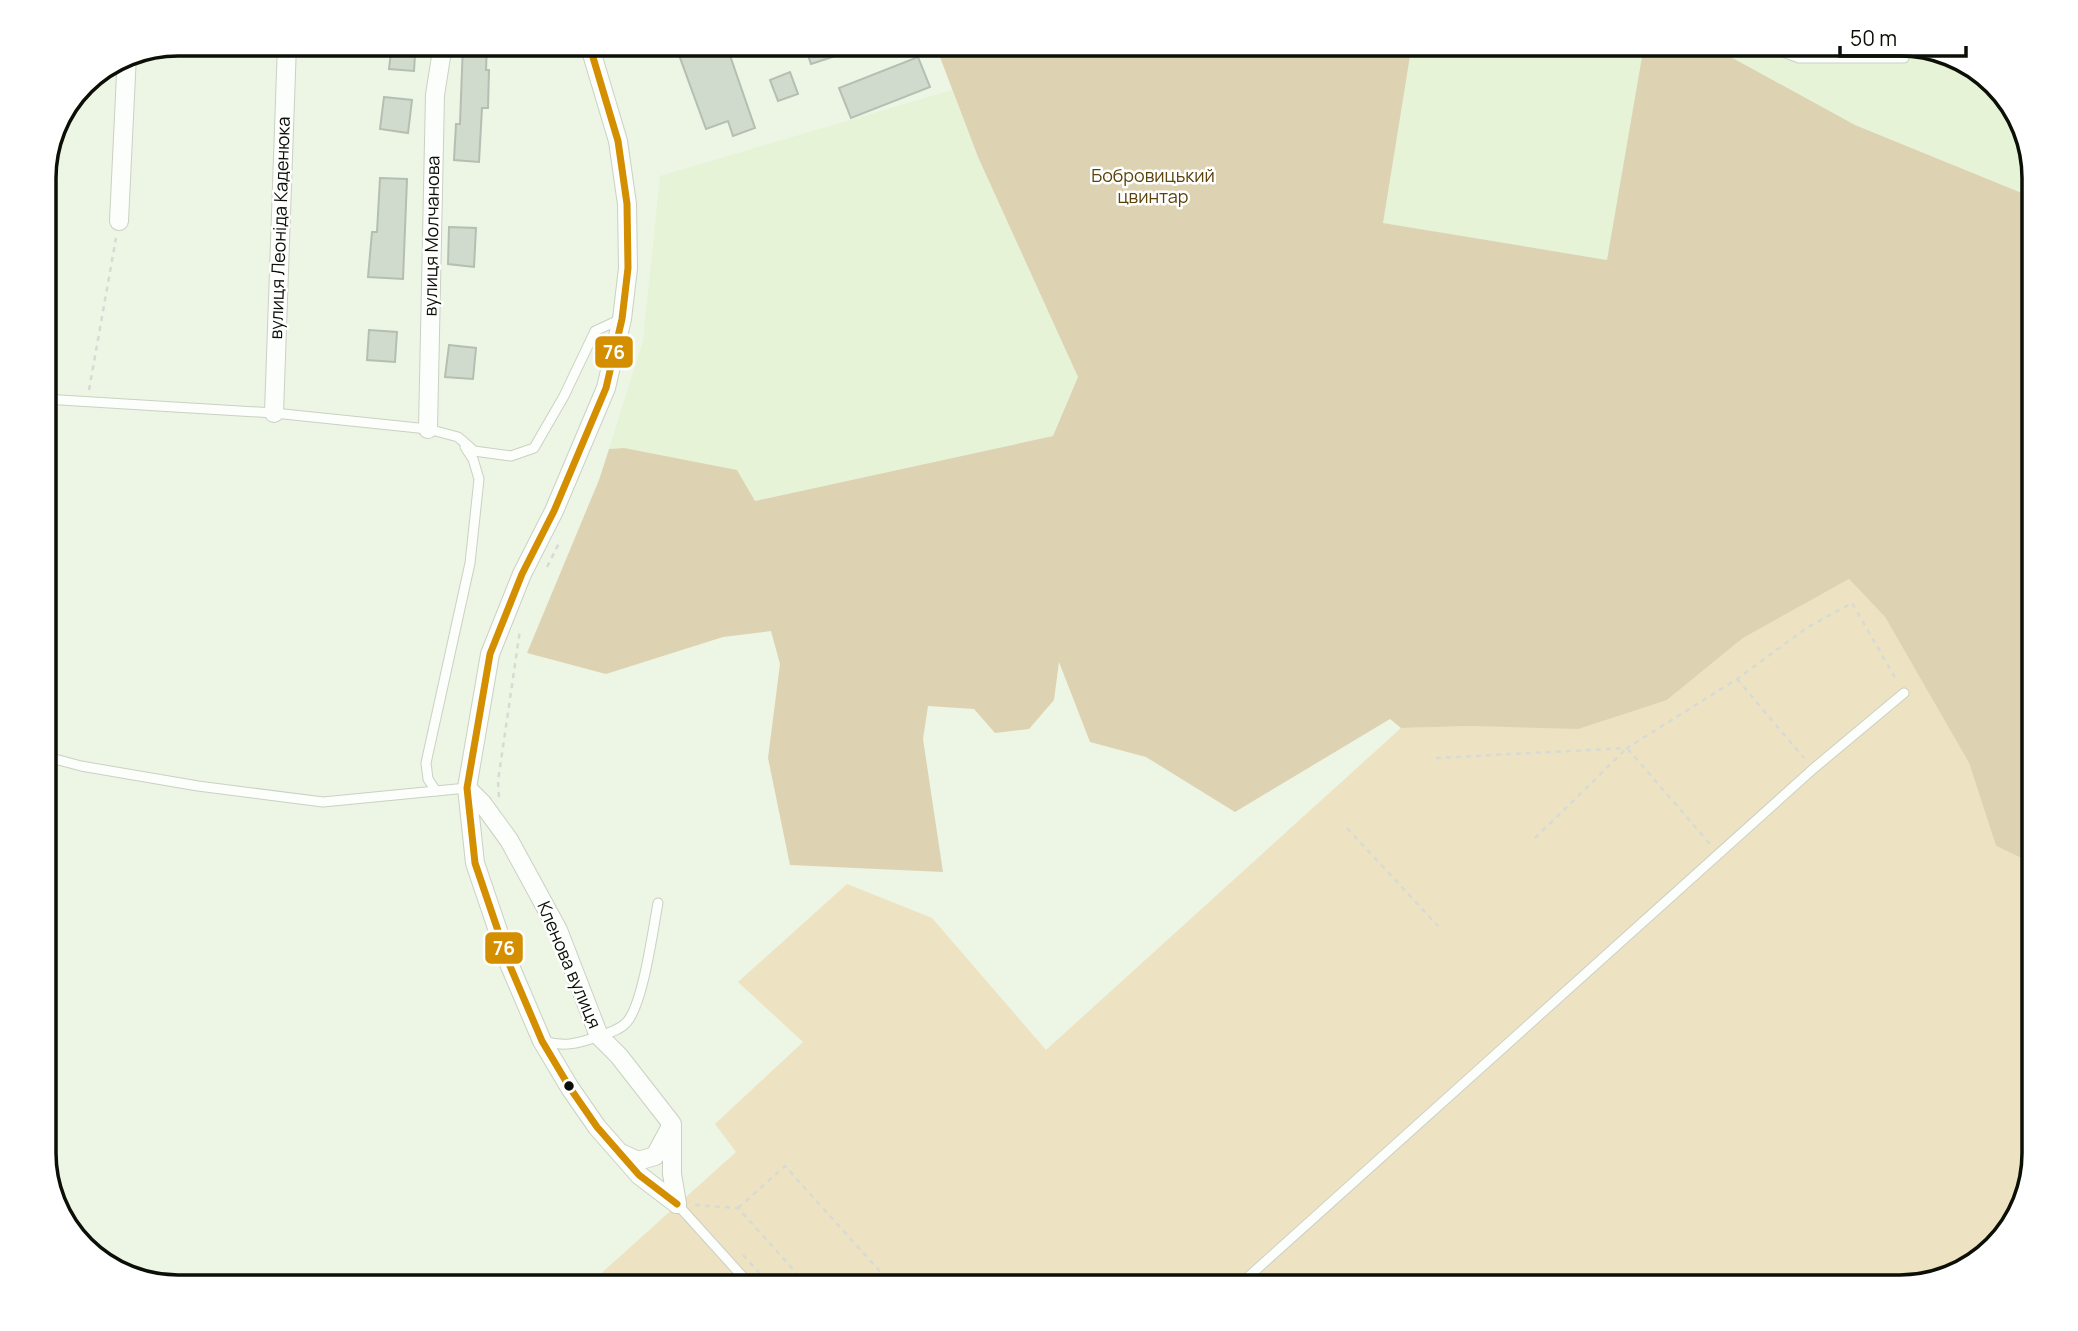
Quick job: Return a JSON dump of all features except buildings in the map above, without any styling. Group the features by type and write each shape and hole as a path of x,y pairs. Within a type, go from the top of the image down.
{"street":[{"name":"вулиця Леоніда Каденюка","path":"274,413 287,56"},
{"name":"вулиця Молчанова","path":"428,429 435,95 441,56"},
{"path":"593,56 618,141 627,204 628,268 622,319 606,388 554,511 522,574 490,654 467,788 475,863 510,967 542,1041 597,1126 639,1175 677,1204"},
{"path":"119,221 126,68"},
{"name":"Кленова вулиця","path":"467,788 509,840 558,930 599,1036 619,1056 672,1124"},
{"path":"619,1152 638,1161 655,1156 672,1124"},
{"path":"672,1124 672,1174 677,1204"}],"lane":[{"path":"1794,56 1904,58"},
{"path":"56,400 274,413 428,429 458,437 474,451 511,456 534,448 564,396 595,331 622,319"},
{"path":"436,791 428,779 426,763 470,563 479,479 473,459 458,437"},
{"path":"1250,1275 1813,769 1904,693"},
{"path":"56,759 81,766 198,786 323,802 467,788"},
{"path":"542,1041 561,1046 599,1036 626,1023 636,1006 658,903"},
{"path":"677,1204 741,1275"}],"path":[{"path":"88,401 119,221"},
{"path":"1535,838 1627,748 1737,678 1808,627 1852,603 1904,693"},
{"path":"1737,678 1813,769"},
{"path":"1436,758 1627,748"},
{"path":"1627,748 1718,854"},
{"path":"1347,828 1438,926"},
{"path":"738,1208 785,1166 883,1275"},
{"path":"677,1204 738,1208 799,1275"}],"shaded area":[{"path":"1410,56 1642,56 1608,260 1382,223"},
{"path":"1729,56 1922,58 1967,76 1992,98 2009,124 2020,154 2022,193 1855,125"},
{"path":"952,90 978,157 1078,377 1053,436 754,501 737,470 624,448 609,449 643,341 660,176"},
{"path":"1849,579 1885,617 1969,763 1996,846 2022,858 2021,1169 2013,1200 2001,1221 1980,1245 1954,1262 1932,1271 1900,1275 599,1275 736,1152 715,1124 803,1042 738,982 847,884 932,918 1046,1050 1401,728 1474,726 1667,700 1743,638"}],"green space":[{"name":"Бобровицький цвинтар","path":"940,56 1410,56 1383,223 1607,260 1642,56 1729,56 1855,125 2022,193 2022,858 1996,846 1969,763 1885,617 1849,579 1743,638 1667,700 1578,729 1474,726 1401,728 1390,719 1235,812 1146,757 1090,742 1059,662 1054,700 1029,729 995,733 974,709 928,706 923,739 943,872 790,865 768,758 780,664 771,631 723,637 606,674 527,653 599,480 609,449 624,448 737,470 755,501 1053,436 1078,377 978,157"},
{"path":"1922,58 1939,62 1967,76"}],"transit line":[{"name":"76","path":"593,56 618,141 627,204 628,268 622,319 606,388 554,511 522,574 490,654 467,788 475,863 510,966 542,1041 597,1127 639,1175 677,1204"}]}
